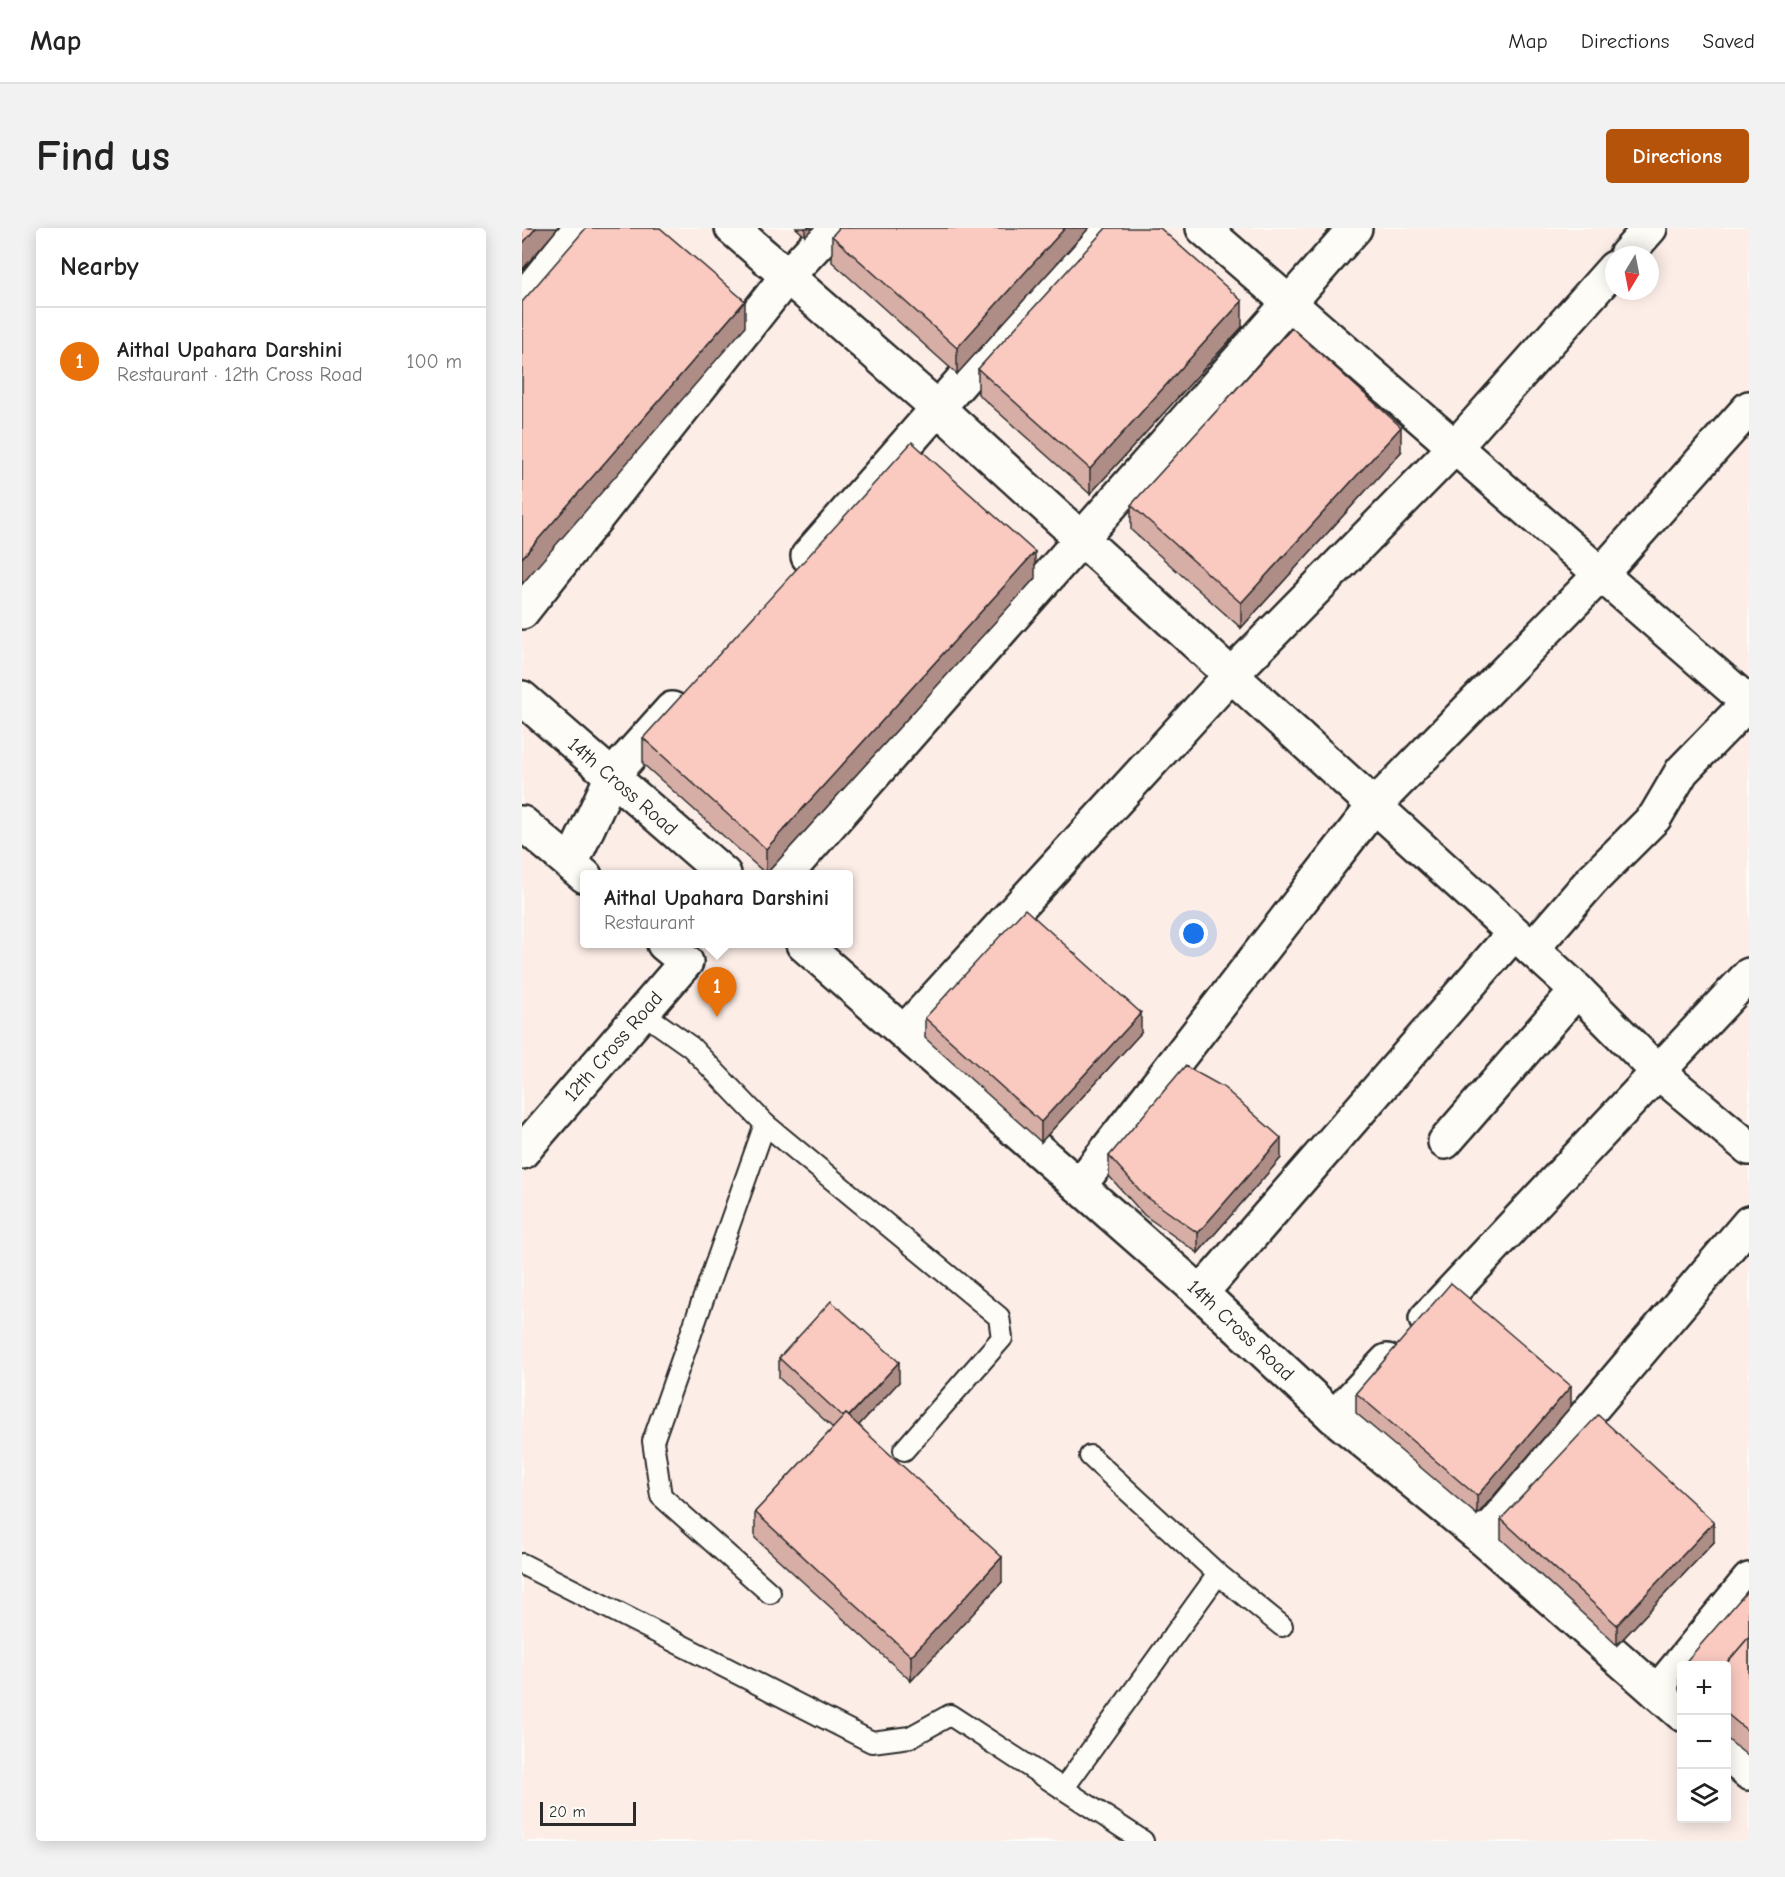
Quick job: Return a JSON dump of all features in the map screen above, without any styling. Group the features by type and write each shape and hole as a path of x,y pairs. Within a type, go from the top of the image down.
{"street":[{"path":"522,300 580,228"},
{"path":"732,228 939,409 1080,540 1577,990 1658,1072 1749,1148"},
{"path":"522,612 788,275 832,228"},
{"path":"788,579 1096,228"},
{"path":"1201,1293 1523,941 1592,880 1655,817 1682,771 1749,703 1203,228"},
{"path":"790,870 1355,228"},
{"path":"1634,246 1650,228"},
{"path":"904,1032 1230,676 1456,446 1605,278"},
{"path":"1079,1186 1374,806 1601,574 1749,408"},
{"path":"522,823 578,870 612,776 692,686"},
{"name":"14th Cross Road","path":"522,698 719,870"},
{"name":"12th Cross Road","path":"522,1152 686,962 669,948"},
{"name":"14th Cross Road","path":"808,948 1201,1293 1334,1418 1482,1538 1677,1710"},
{"path":"1334,1418 1749,975"},
{"path":"1445,1142 1577,990"},
{"path":"1482,1538 1749,1223"},
{"path":"1657,1692 1749,1580"},
{"path":"1731,1757 1749,1773"}],"lane":[{"path":"643,1013 692,1047 765,1124 999,1317 1002,1338 904,1450"},
{"path":"765,1124 653,1442 661,1496 770,1593"},
{"path":"1090,1456 1218,1574 1282,1626"},
{"path":"522,1564 872,1742 910,1737 950,1715 1143,1841"},
{"path":"1063,1789 1218,1574"}],"shaded area":[{"path":"522,228 1749,228 1749,1841 522,1841"}],"building":[{"path":"522,228 536,228 522,244"},
{"path":"586,228 660,228 745,301 522,558 522,302"},
{"path":"839,228 1065,228 957,348 832,236"},
{"path":"1106,228 1160,228 1242,301 1090,469 978,369"},
{"path":"1292,328 1401,427 1241,603 1131,505"},
{"path":"912,442 1035,552 766,849 643,738"},
{"path":"1025,909 1141,1013 1041,1122 925,1018"},
{"path":"1185,1066 1223,1087 1281,1138 1198,1233 1144,1195 1109,1156"},
{"path":"1451,1283 1571,1386 1477,1496 1356,1393"},
{"path":"831,1301 899,1362 849,1416 846,1414 843,1417 779,1358"},
{"path":"846,1414 1002,1557 911,1656 755,1512"},
{"path":"1598,1415 1714,1522 1617,1625 1501,1519"},
{"path":"1749,1589 1749,1637 1728,1661 1686,1661"},
{"path":"1749,1637 1749,1732 1731,1717 1731,1661 1728,1661"}],"place":[{"name":"Aithal Upahara Darshini","path":"717,1017"}]}
